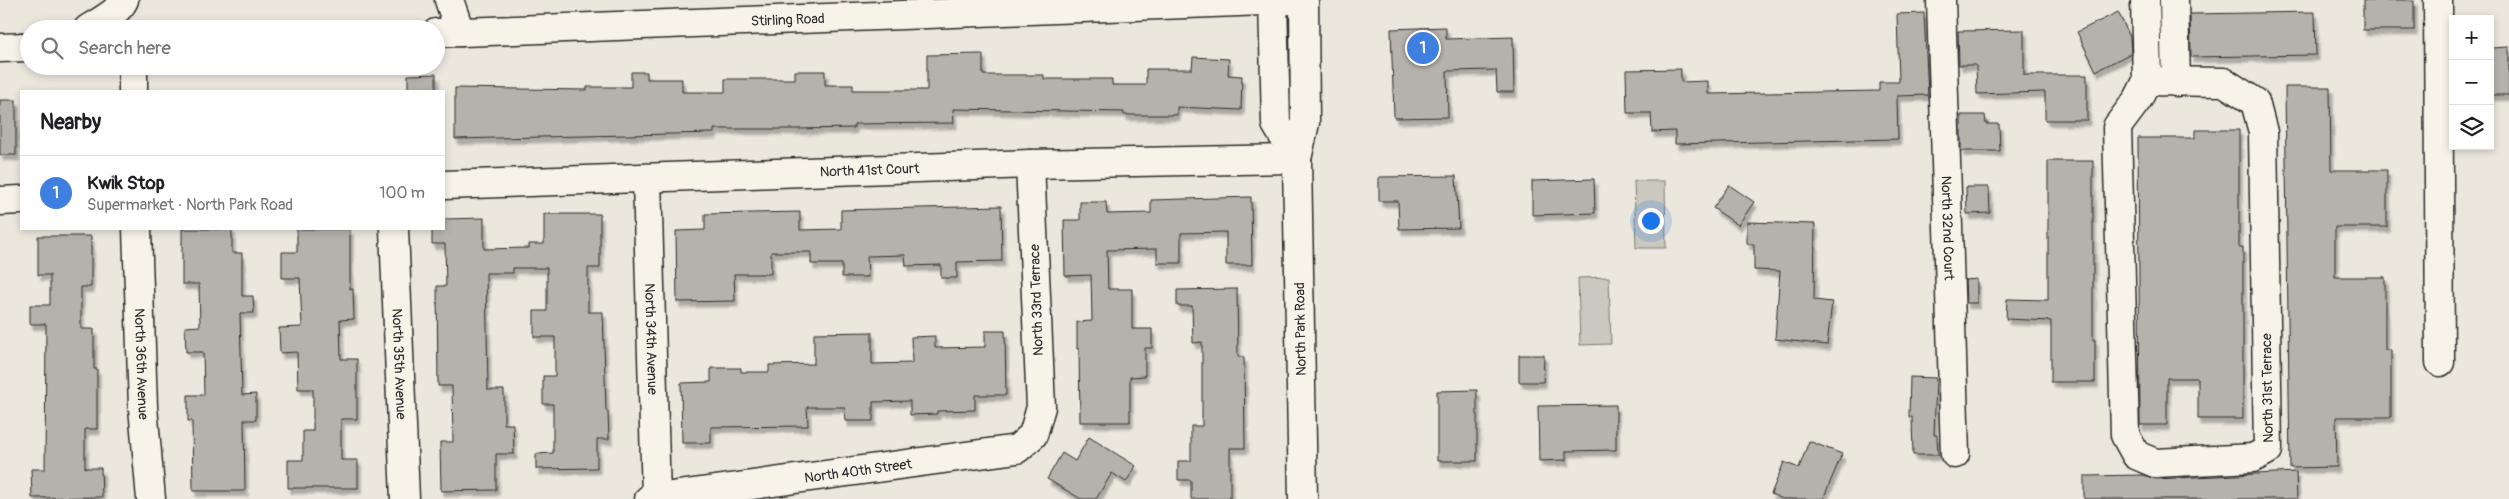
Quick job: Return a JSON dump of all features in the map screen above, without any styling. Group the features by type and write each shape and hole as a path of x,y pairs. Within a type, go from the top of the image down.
{"street":[{"path":"102,20 122,5 124,0"},
{"path":"448,0 448,33"},
{"path":"448,33 468,0"},
{"name":"Stirling Road","path":"448,33 1279,0"},
{"name":"North Park Road","path":"1279,0 1276,124 1297,159"},
{"name":"North Park Road","path":"1303,499 1297,159 1305,123 1304,0"},
{"name":"North 32nd Court","path":"1941,0 1955,454"},
{"name":"North 31st Terrace","path":"2145,0 2147,81 2138,99 2117,127 2125,435 2136,455 2155,463 2253,458 2268,450 2263,132 2255,102 2224,82 2147,81"},
{"path":"2174,0 2176,82"},
{"path":"2438,0 2440,362"},
{"path":"0,48 20,47"},
{"path":"133,75 134,90"},
{"name":"North 41st Court","path":"445,185 1030,164 1297,159"},
{"name":"North 33rd Terrace","path":"1030,164 1041,407 1032,435"},
{"name":"North 34th Avenue","path":"647,179 652,498"},
{"path":"0,201 20,200"},
{"name":"North 36th Avenue","path":"137,230 143,407 150,499"},
{"name":"North 35th Avenue","path":"394,230 405,499"},
{"name":"North 40th Street","path":"652,498 1017,449 1032,435"}],"shaded area":[{"path":"1634,181 1665,181 1666,248 1636,248"},
{"path":"1609,277 1611,344 1580,345 1578,278"}],"building":[{"path":"2363,0 2414,0 2414,30 2363,30"},
{"path":"2118,12 2130,37 2131,53 2096,71 2077,32"},
{"path":"2315,12 2316,55 2191,57 2190,14"},
{"path":"1924,13 1928,95 1897,96 1898,139 1675,144 1675,131 1652,132 1651,113 1627,113 1626,70 1681,69 1681,82 1708,81 1708,94 1879,91 1879,82 1899,82 1897,14"},
{"path":"1446,27 1446,39 1513,37 1514,92 1497,92 1496,70 1447,71 1448,117 1394,118 1391,29"},
{"path":"2024,30 2024,75 2087,75 2087,120 2045,120 2045,92 1977,94 1976,65 1959,65 1958,31"},
{"path":"2509,47 2509,95 2494,95 2494,48"},
{"path":"983,54 983,75 1044,75 1044,79 1112,79 1112,85 1146,85 1146,69 1192,69 1193,57 1229,59 1228,75 1242,76 1241,110 1177,107 1177,115 1124,115 1124,112 953,109 954,123 854,124 854,128 714,129 714,133 455,139 455,88 587,90 587,87 631,87 631,72 647,72 647,79 682,79 682,92 725,92 725,79 795,79 795,71 825,71 825,85 853,85 853,90 927,90 927,55"},
{"path":"408,75 436,75 436,90 408,90"},
{"path":"2285,87 2330,87 2331,170 2387,170 2387,227 2335,227 2335,277 2385,277 2385,350 2391,350 2391,417 2336,417 2337,467 2290,468"},
{"path":"0,100 16,100 16,155 0,155"},
{"path":"1961,115 1985,115 1986,124 1999,124 2000,151 1961,151"},
{"path":"2195,130 2239,130 2239,247 2243,247 2243,419 2198,419 2198,378 2167,378 2167,425 2140,425 2138,138 2195,138"},
{"path":"2048,161 2093,161 2093,340 2095,340 2095,382 2051,382 2051,321 2006,319 2007,299 2048,300"},
{"path":"1456,176 1459,228 1399,229 1398,201 1379,201 1379,177"},
{"path":"1594,179 1595,213 1532,215 1532,181"},
{"path":"1729,185 1754,202 1738,225 1713,208"},
{"path":"1966,187 1989,187 1990,213 1967,214"},
{"path":"1251,197 1252,265 1226,265 1226,232 1181,233 1181,263 1157,263 1157,249 1107,250 1108,289 1132,289 1132,329 1152,329 1152,348 1145,348 1145,376 1130,377 1130,422 1080,422 1077,322 1092,321 1091,275 1065,276 1064,220 1080,220 1080,202 1106,202 1107,214 1151,213 1151,200"},
{"path":"1001,206 1002,261 957,262 957,278 941,278 941,265 906,266 905,255 867,256 868,277 842,277 842,264 811,264 811,252 771,252 771,274 734,274 735,301 677,302 676,231 705,230 705,214 800,212 800,230 841,229 841,210"},
{"path":"544,214 600,214 600,268 588,268 588,312 603,312 606,411 608,411 609,439 597,439 597,468 536,469 536,454 553,453 553,404 543,404 543,376 555,376 555,337 534,337 534,311 547,311 547,268 513,268 513,273 486,273 488,390 504,390 504,424 513,424 514,454 496,454 496,490 441,491 440,442 453,442 452,386 438,386 437,286 446,286 445,244 432,244 432,230 445,230 445,219 484,218 484,249 529,248 529,244 544,244"},
{"path":"1747,222 1815,224 1814,300 1832,302 1827,345 1775,339 1780,271 1754,270 1754,244 1747,244"},
{"path":"182,230 232,230 232,253 242,253 242,296 253,296 254,313 240,313 242,395 256,394 256,420 244,420 245,491 193,491 192,421 188,421 188,395 204,395 203,352 186,352 185,327 200,326 199,284 182,284"},
{"path":"297,230 350,230 350,289 353,289 354,319 340,320 341,359 357,359 357,419 341,419 341,460 358,460 358,488 288,488 288,460 303,460 303,431 313,431 313,389 298,389 297,352 280,353 279,328 302,327 300,278 282,278 282,252 297,252"},
{"path":"38,236 91,236 91,287 81,287 81,329 94,329 94,369 97,369 97,429 85,429 85,468 101,468 102,497 32,498 31,469 45,469 46,324 30,324 30,305 50,305 50,275 38,275"},
{"path":"1977,279 1977,303 1966,303 1965,280"},
{"path":"1237,289 1238,357 1244,357 1245,448 1230,448 1230,499 1191,499 1191,480 1178,480 1178,461 1191,461 1191,426 1202,426 1202,342 1193,343 1192,306 1177,306 1177,290"},
{"path":"985,331 1005,331 1006,395 975,395 975,410 937,411 937,414 910,415 910,401 873,402 873,421 845,421 844,407 807,407 808,426 711,427 711,443 682,443 681,383 711,382 711,368 741,368 741,372 769,372 769,365 814,364 814,333 872,332 872,364 912,363 911,337 935,336 935,348 985,347"},
{"path":"1519,355 1544,355 1543,382 1519,382"},
{"path":"1910,377 1936,378 1934,435 1937,435 1938,455 1913,455 1912,417 1909,417"},
{"path":"1477,390 1477,461 1437,461 1437,391"},
{"path":"1616,405 1616,450 1566,451 1566,460 1539,461 1538,406"},
{"path":"1089,437 1136,466 1126,482 1112,473 1096,499 1081,499 1047,479 1062,453 1075,461"},
{"path":"1809,441 1842,454 1823,499 1783,499 1771,494 1784,462 1799,468"},
{"path":"2296,472 2297,499 2084,499 2084,476 2143,475 2156,479"}],"place":[{"name":"Kwik Stop","path":"1423,48"}]}
